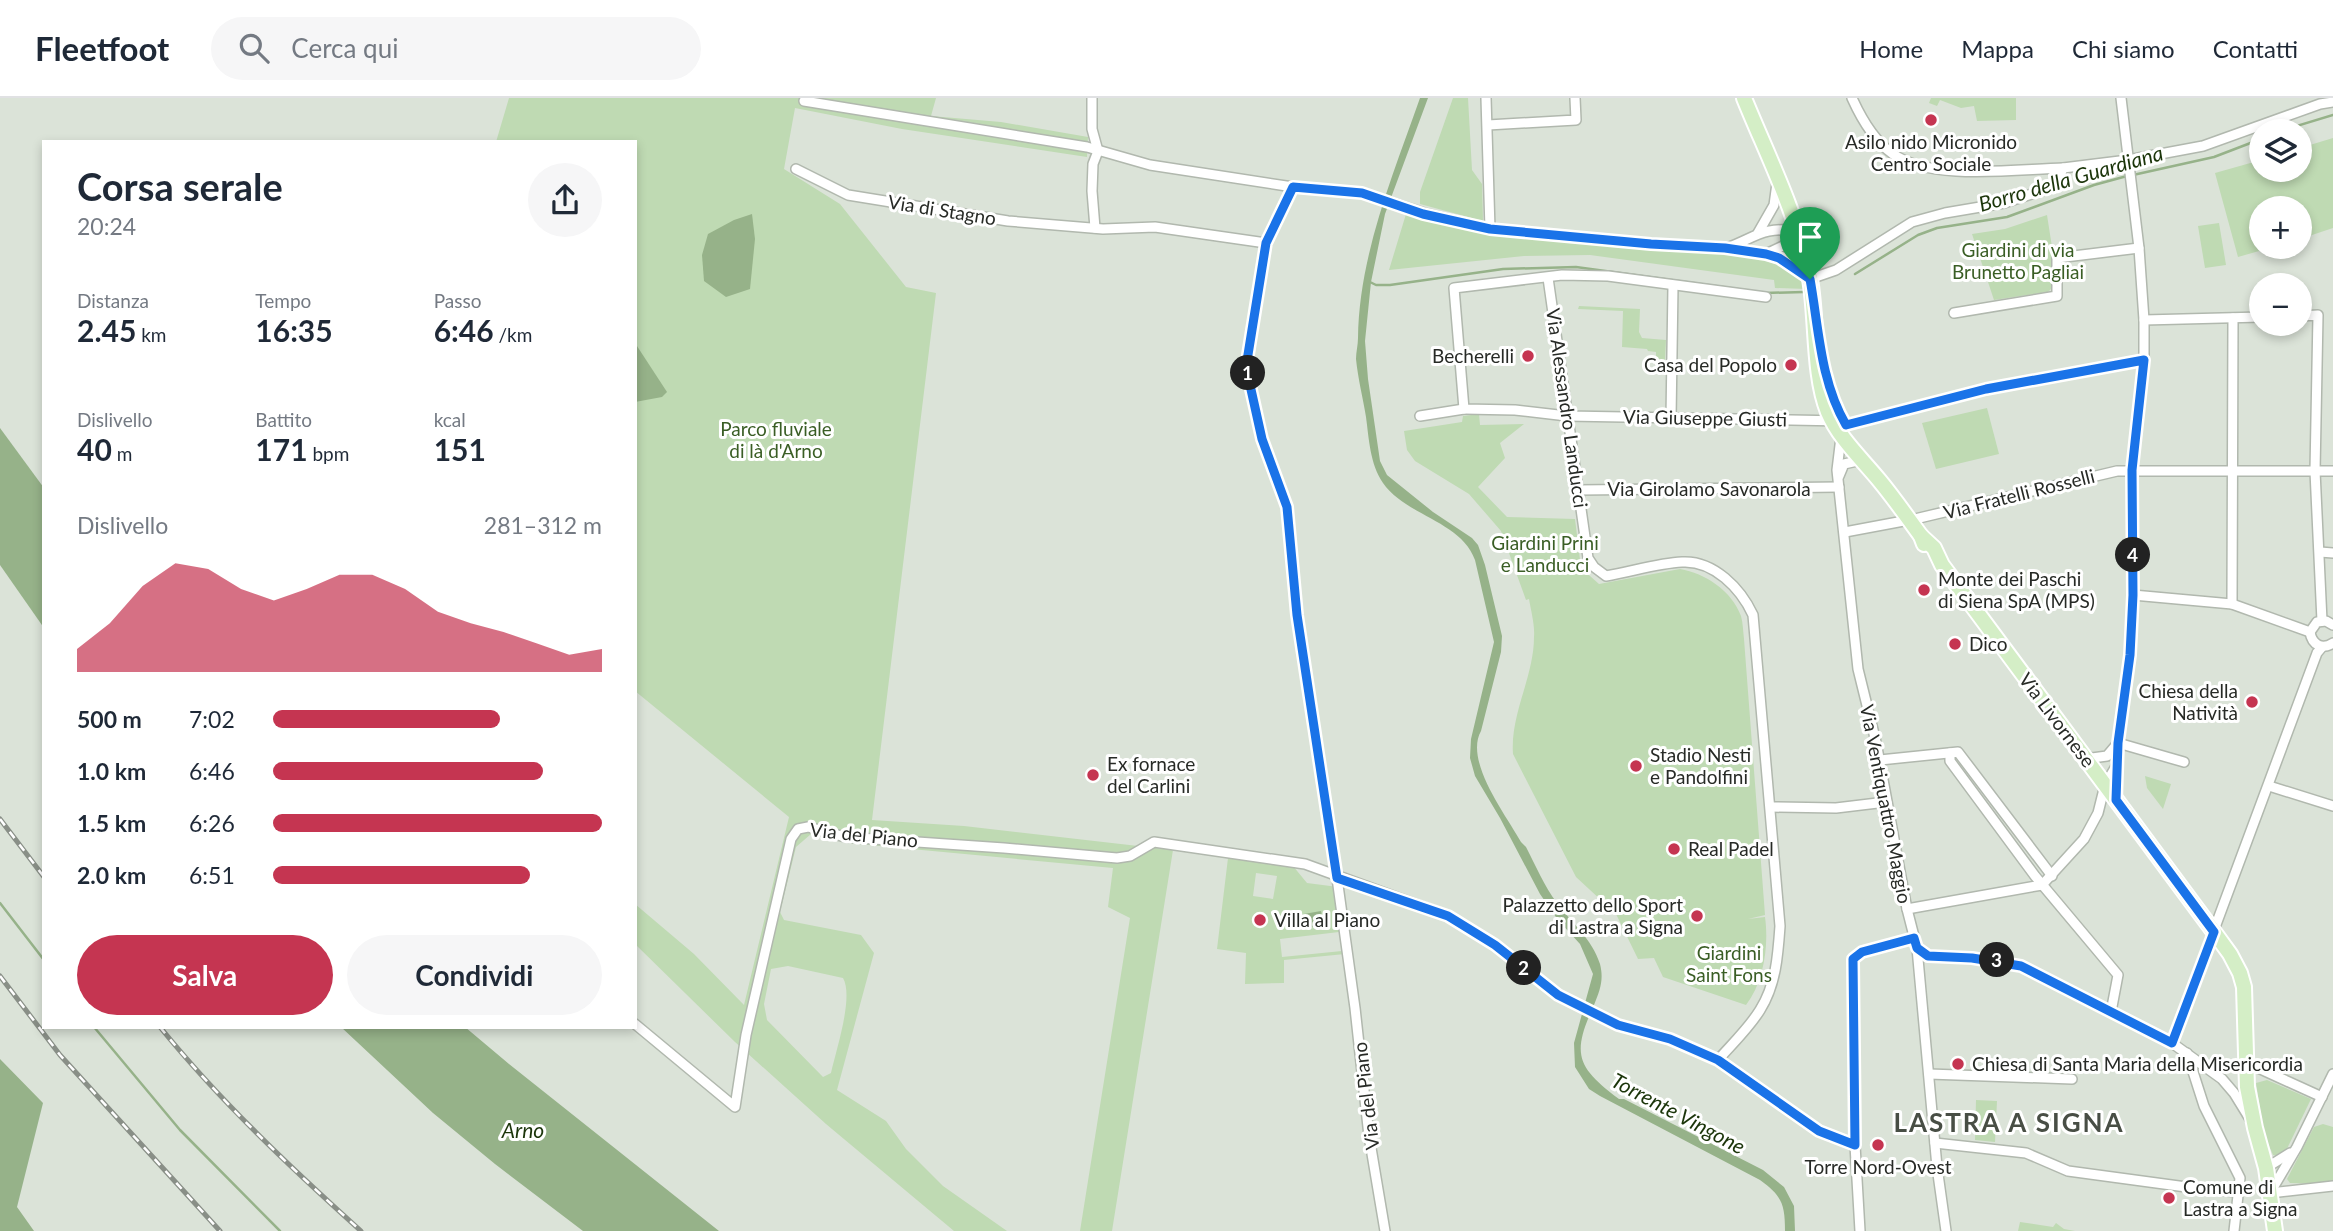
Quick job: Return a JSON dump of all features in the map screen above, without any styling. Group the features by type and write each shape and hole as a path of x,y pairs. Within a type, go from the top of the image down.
{"main road":[{"name":"Via Livornese","path":"1744,98 1798,231 1810,279 1824,400 1857,450 1912,520 1921,536 1934,548 1940,563 2230,954 2240,973 2244,987 2245,1062 2255,1128 2266,1168 2275,1231"}],"street":[{"path":"1092,98 1092,129 1098,151 1093,164 1095,228"},
{"path":"1486,98 1490,229"},
{"path":"1488,125 1576,120 1575,98"},
{"path":"1852,98 1873,136 1893,155 1917,166 1945,171 2128,164 2203,146 2322,101 2333,102"},
{"path":"2116,800 2118,743 2130,655 2133,595 2132,470 2144,360 2139,248 2121,98"},
{"path":"804,101 1087,147 1150,165 1293,187 1362,193 1423,214 1490,229 1725,248 1766,254 1779,258 1810,279 1836,270 1913,222 1945,213 2004,203 2050,188 2058,182 2063,168"},
{"name":"Via di Stagno","path":"796,169 848,195 1008,221 1095,228 1155,227 1266,243"},
{"path":"1758,233 1774,205 1777,193 1774,169"},
{"path":"1293,187 1266,243 1246,367 1262,439 1287,507 1297,615 1337,878"},
{"path":"1725,248 1774,229 1798,231"},
{"path":"1766,254 1783,246 1798,231"},
{"path":"1954,313 2057,296 2057,258 2139,248"},
{"path":"1464,409 1454,288 1562,275 1608,276 1766,297"},
{"name":"Via Alessandro Landucci","path":"1548,278 1588,558 1594,567 1606,576 1682,562 1698,563 1715,570 1745,598 1753,615 1772,807"},
{"path":"1671,418 1673,286"},
{"path":"2312,315 2318,315 2315,471 2322,621"},
{"path":"2144,320 2249,317"},
{"path":"2232,604 2233,318"},
{"name":"Via Giuseppe Giusti","path":"1420,416 1464,409 1514,410 1567,416 1840,425 1986,389 2144,360"},
{"name":"Via Ventiquattro Maggio","path":"1840,425 1842,441 1837,463 1858,668 1880,760 1907,909 1917,948 1946,1231"},
{"name":"Via Ventiquattro Maggio","path":"1839,484 1844,464 1857,450"},
{"name":"Via Fratelli Rosselli","path":"1845,532 1912,520 2116,471 2333,471"},
{"name":"Via Girolamo Savonarola","path":"1579,490 1839,484"},
{"path":"2320,552 2333,553"},
{"path":"2133,595 2232,604 2310,632"},
{"path":"2322,647 2314,643 2310,632 2314,624 2322,621 2333,625"},
{"path":"2172,1043 2317,653 2322,647 2333,643"},
{"path":"2082,754 2092,758 2107,756 2118,743"},
{"path":"2118,743 2184,762"},
{"path":"1880,760 1954,752"},
{"path":"1954,752 2052,876"},
{"path":"1954,752 1950,761 2042,885 2118,975 2111,1012"},
{"path":"1907,909 2042,885 2076,850 2091,828 2105,785 2118,763"},
{"path":"2269,786 2333,806"},
{"path":"1718,1060 1759,1012 1769,994 1778,960 1780,926 1772,807 1836,808 1886,802"},
{"name":"Via del Piano","path":"637,1026 735,1107 746,1035 791,839 798,829 808,827 845,837 1117,858 1130,856 1154,842 1305,864 1337,878 1448,916 1495,945 1566,999 1618,1025 1670,1039 1718,1060 1819,1131 1855,1145"},
{"name":"Via del Piano","path":"1337,878 1369,1136 1385,1231"},
{"path":"1860,1231 1855,1145 1853,959 1862,952 1914,938"},
{"path":"1917,948 1928,956 1972,958 2021,966 2172,1043 2222,1079 2234,1093 2255,1128"},
{"path":"2186,1051 2204,1106 2240,1178 2234,1231"},
{"path":"2245,1062 2322,1097"},
{"path":"1929,1074 2072,1079"},
{"path":"2270,1193 2297,1147 2333,1074"},
{"path":"1935,1143 2026,1153 2068,1171 2201,1189"},
{"path":"2266,1168 2281,1161 2297,1147"},
{"path":"2270,1193 2333,1186"},
{"path":"2214,1190 2239,1192"}],"green space":[{"name":"Parco fluviale di là d'Arno","path":"509,98 936,98 931,116 1001,122 1088,137 1087,157 902,129 795,108 784,169 840,204 906,287 936,293 872,820 964,826 1173,850 1112,1231 1080,1231 1130,918 1108,907 1113,868 847,843 811,834 796,847 780,912 784,920 861,935 874,953 837,1090 886,1121 906,1149 943,1186 1007,1231 954,1231 826,1124 735,1042 637,946 637,906 694,954 744,1005 789,817 637,693 637,140 497,140","holes":["788,966 843,978 846,987 843,1024 831,1073 823,1077 767,1020 764,1004 771,969"]},
{"path":"1453,98 1468,98 1472,170 1482,184 1483,221 1420,204 1420,192"},
{"path":"1931,98 2016,98 2016,120 1977,121 1974,106 1961,108 1940,100 1937,106 1929,103"},
{"path":"2333,138 2333,228 2312,235 2312,196 2249,196 2249,254 2238,257 2215,173 2249,163 2249,182 2312,182 2312,144"},
{"path":"1406,214 1499,234 1594,239 1768,256 1796,274 1807,289 1775,288 1774,280 1590,255 1524,256 1389,270"},
{"name":"Giardini di via Brunetto Pagliai","path":"2047,215 2052,247 2053,287 2048,292 1994,300 1972,234 2005,229"},
{"path":"2219,223 2226,265 2205,268 2198,226"},
{"path":"1579,306 1640,309 1639,332 1642,338 1666,340 1665,360 1656,360 1656,352 1647,349 1622,347 1623,311 1578,309"},
{"path":"1987,408 1999,454 1936,469 1922,423"},
{"name":"Stadio Nesti e Pandolfini","path":"1479,414 1480,425 1524,424 1500,443 1505,458 1478,487 1507,517 1575,519 1581,568 1599,584 1680,569 1708,579 1724,591 1737,607 1744,639 1765,915 1748,919 1765,917 1766,939 1761,974 1746,1005 1663,977 1654,958 1638,959 1616,914 1576,877 1513,754 1515,724 1533,652 1534,628 1529,599 1526,600 1501,531 1469,494 1415,461 1407,450 1404,431 1462,422 1463,416"},
{"path":"2145,776 2171,784 2163,809 2147,788"},
{"name":"Villa al Piano","path":"1228,858 1293,866 1307,883 1338,887 1345,954 1284,960 1284,983 1245,984 1246,953 1217,949","holes":["1256,873 1277,876 1273,899 1253,896","1339,932 1342,951 1282,957 1280,939"]},
{"path":"2267,1080 2311,1099 2283,1157 2273,1155 2264,1134 2256,1083"},
{"path":"1976,1100 1997,1101 1995,1142 1975,1140"},
{"path":"2323,1124 2333,1127 2333,1182 2290,1183 2287,1179 2314,1127"},
{"path":"2020,1222 2053,1227 2056,1223 2064,1229 2075,1231 2018,1231"}],"water":[{"path":"1420,98 1428,98 1385,214 1371,282 1365,341 1368,379 1380,461 1387,475 1433,512 1472,538 1478,545 1485,565 1502,636 1501,652 1477,743 1482,772 1548,890 1587,939 1600,964 1601,985 1582,1036 1582,1059 1587,1068 1594,1078 1619,1099 1624,1099 1763,1170 1784,1187 1794,1206 1795,1231 1785,1231 1781,1201 1760,1180 1589,1089 1575,1067 1574,1043 1593,974 1580,944 1558,920 1540,894 1475,776 1470,758 1471,739 1494,642 1475,560 1458,536 1405,503 1383,483 1375,468 1371,451 1356,359 1364,276 1371,246"},
{"path":"752,214 755,239 750,289 726,297 704,281 702,255 708,234"},
{"path":"637,346 667,392 662,397 637,402"},
{"path":"0,428 42,485 42,625 0,565"},
{"path":"1321,911 1324,925 1301,929 1298,915"},
{"name":"Arno","path":"343,1029 467,1029 719,1231 583,1231 433,1113"},
{"path":"0,1059 43,1103 17,1207 34,1231 0,1231"}],"waterway":[{"name":"Borro della Guardiana","path":"2312,121 2333,115"},
{"name":"Borro della Guardiana","path":"2133,175 2214,157 2249,144"},
{"name":"Borro della Guardiana","path":"1855,274 1918,235 1937,228 2007,217 2094,185 2127,176"},
{"name":"Borro della Guardiana","path":"1370,282 1390,285 1503,269 1576,267 1752,291"},
{"name":"Borro della Guardiana","path":"1765,293 1804,292"},
{"path":"0,903 42,957"},
{"path":"96,1029 180,1130 280,1231"}],"railway":[{"path":"0,819 42,874"},
{"path":"0,976 60,1055 220,1231"},
{"path":"162,1029 256,1133 361,1231"}],"place":[{"name":"Asilo nido Micronido Centro Sociale","path":"1931,120"},
{"name":"Becherelli","path":"1528,356"},
{"name":"Casa del Popolo","path":"1791,365"},
{"name":"Monte dei Paschi di Siena SpA (MPS)","path":"1924,590"},
{"name":"Dico","path":"1955,644"},
{"name":"Chiesa della Natività","path":"2252,702"},
{"name":"Stadio Nesti e Pandolfini","path":"1636,766"},
{"name":"Ex fornace del Carlini","path":"1093,775"},
{"name":"Real Padel","path":"1674,849"},
{"name":"Palazzetto dello Sport di Lastra a Signa","path":"1697,916"},
{"name":"Villa al Piano","path":"1260,920"},
{"name":"Chiesa di Santa Maria della Misericordia","path":"1958,1064"},
{"name":"Torre Nord-Ovest","path":"1878,1145"},
{"name":"Comune di Lastra a Signa","path":"2169,1198"}],"district":[{"name":"LASTRA A SIGNA","path":"2009,1123"}],"route":[{"path":"1293,187 1362,193 1423,214 1490,229 1725,248 1766,254 1779,258 1810,279 1817,338 1836,405 1846,425 1986,389 2144,360 2132,470 2133,595 2130,655 2118,743 2116,800 2214,932 2172,1043 2021,966 1972,958 1928,956 1917,948 1914,938 1862,952 1853,959 1855,1145 1819,1131 1718,1060 1670,1039 1618,1025 1558,995 1495,945 1448,916 1337,878 1297,615 1287,507 1262,439 1246,367 1266,243 1293,187"}],"park label":[{"name":"Giardini Prini e Landucci","path":"1545,554"},
{"name":"Giardini Saint Fons","path":"1729,964"}],"water label":[{"name":"Torrente Vingone","path":"1678,1114"}]}
